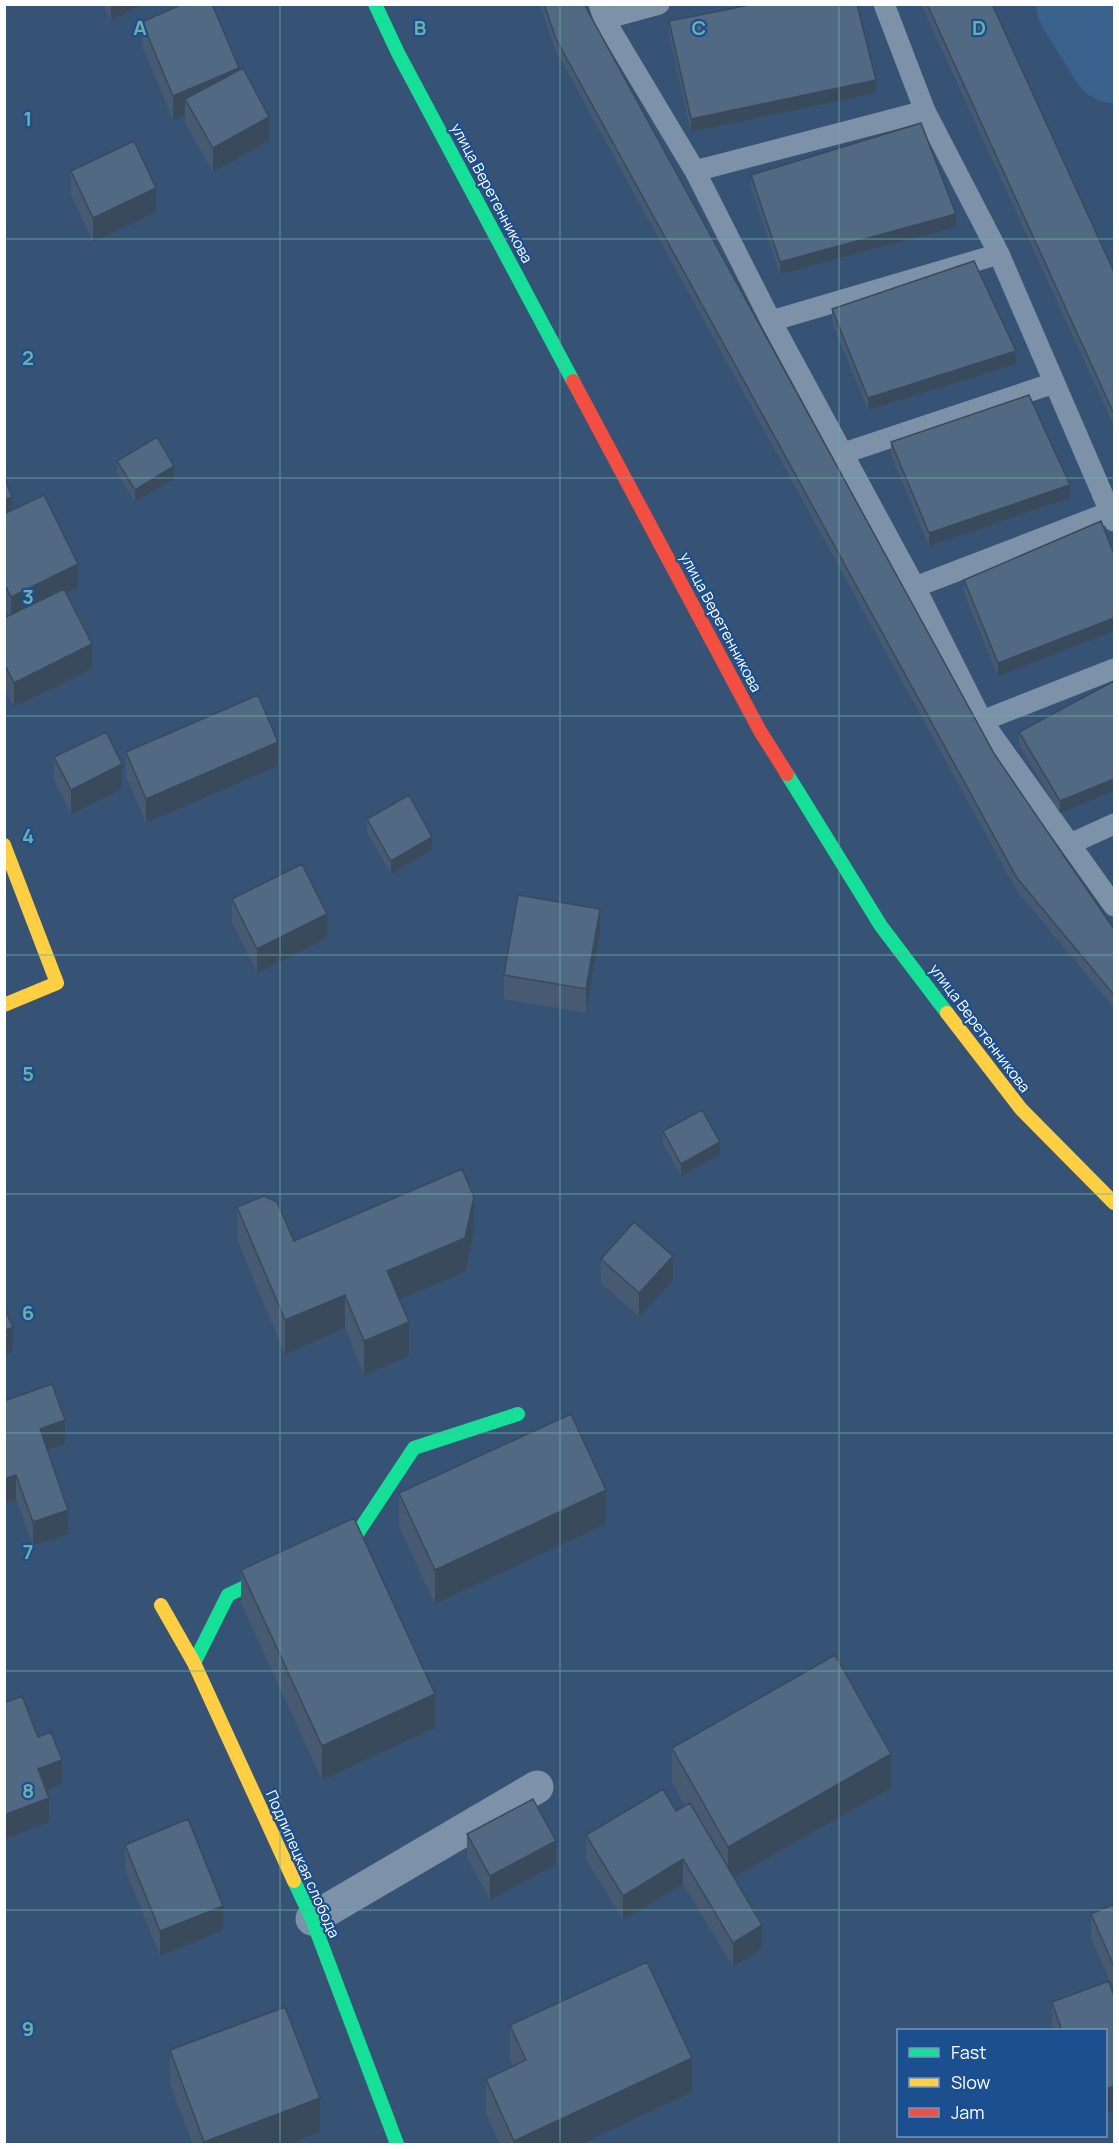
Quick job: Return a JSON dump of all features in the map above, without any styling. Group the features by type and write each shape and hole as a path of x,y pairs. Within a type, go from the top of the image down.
{"main road":[{"name":"улица Веретенникова","path":"375,4 398,53 760,731 881,926 1021,1109 1114,1203"},
{"path":"4,845 57,983 4,1005"},
{"path":"194,1663 228,1595 357,1534 414,1448 518,1414"},
{"name":"Подлипецкая слобода","path":"161,1605 194,1663 312,1919 397,2145"}],"street":[{"path":"312,1919 537,1786"}],"lane":[{"path":"658,4 601,12 695,171 771,321 915,587 982,721 1114,906"},
{"path":"884,4 925,111 999,254 1112,516 915,587"},
{"path":"695,171 925,111"},
{"path":"771,321 999,254"},
{"path":"844,453 1054,383"},
{"path":"982,721 1114,669"},
{"path":"1070,844 1114,824"}],"building":[{"path":"183,4 212,4 239,68 173,96 142,22"},
{"path":"544,4 584,4 995,755 1114,929 1114,995 1017,878 556,39"},
{"path":"755,4 857,4 876,80 691,119 669,21"},
{"path":"927,4 992,4 1114,272 1114,414"},
{"path":"243,68 269,117 213,148 185,99"},
{"path":"921,123 956,214 780,262 751,175"},
{"path":"134,141 156,188 93,218 71,171"},
{"path":"974,261 1016,351 868,398 832,309"},
{"path":"1029,395 1070,485 929,533 891,442"},
{"path":"157,437 174,466 135,490 117,461"},
{"path":"4,477 12,497 4,500"},
{"path":"44,495 78,564 11,597 4,583 4,514"},
{"path":"1101,521 1114,554 1114,618 998,663 964,580"},
{"path":"64,589 92,644 14,683 4,663 4,618"},
{"path":"1114,681 1114,779 1060,801 1019,732"},
{"path":"258,695 278,742 146,799 126,752"},
{"path":"106,732 122,764 71,790 54,757"},
{"path":"409,795 432,837 391,861 367,819"},
{"path":"302,864 327,914 257,949 232,899"},
{"path":"518,895 600,909 586,989 504,975"},
{"path":"702,1110 720,1142 681,1164 663,1131"},
{"path":"462,1169 474,1197 465,1238 387,1271 409,1322 364,1341 345,1295 285,1320 237,1207 264,1196 277,1202 294,1241"},
{"path":"634,1222 673,1256 639,1293 601,1259"},
{"path":"4,1308 13,1327 4,1331"},
{"path":"52,1384 65,1420 40,1429 68,1510 33,1522 16,1475 4,1479 4,1401"},
{"path":"571,1414 606,1490 435,1570 399,1493"},
{"path":"354,1518 435,1694 322,1746 241,1570"},
{"path":"835,1655 891,1754 728,1847 672,1748"},
{"path":"22,1696 38,1737 51,1732 62,1760 38,1769 49,1798 4,1815 4,1703"},
{"path":"663,1789 676,1811 690,1803 762,1925 733,1943 683,1859 623,1896 586,1835"},
{"path":"533,1799 556,1841 490,1876 467,1834"},
{"path":"188,1819 223,1906 160,1931 125,1845"},
{"path":"1114,1904 1114,1966 1091,1914"},
{"path":"647,1962 692,2058 514,2141 486,2079 526,2060 510,2025"},
{"path":"1109,1981 1114,1996 1114,2086 1107,2089 1107,2029 1061,2029 1052,2002"},
{"path":"285,2007 320,2098 204,2142 170,2050"}],"waterway":[{"path":"1080,4 1114,59"}],"traffic: fast":[{"path":"375,4 398,53 573,381"},
{"path":"787,774 881,926 947,1013"},
{"path":"194,1663 228,1595 357,1534 414,1448 518,1414"},
{"path":"294,1881 312,1919 397,2144"}],"traffic: slow":[{"path":"4,845 57,983 4,1005"},
{"path":"947,1013 1021,1109 1114,1203"},
{"path":"161,1605 194,1663 294,1881"}],"traffic: jam":[{"path":"573,381 760,731 787,774"}]}
